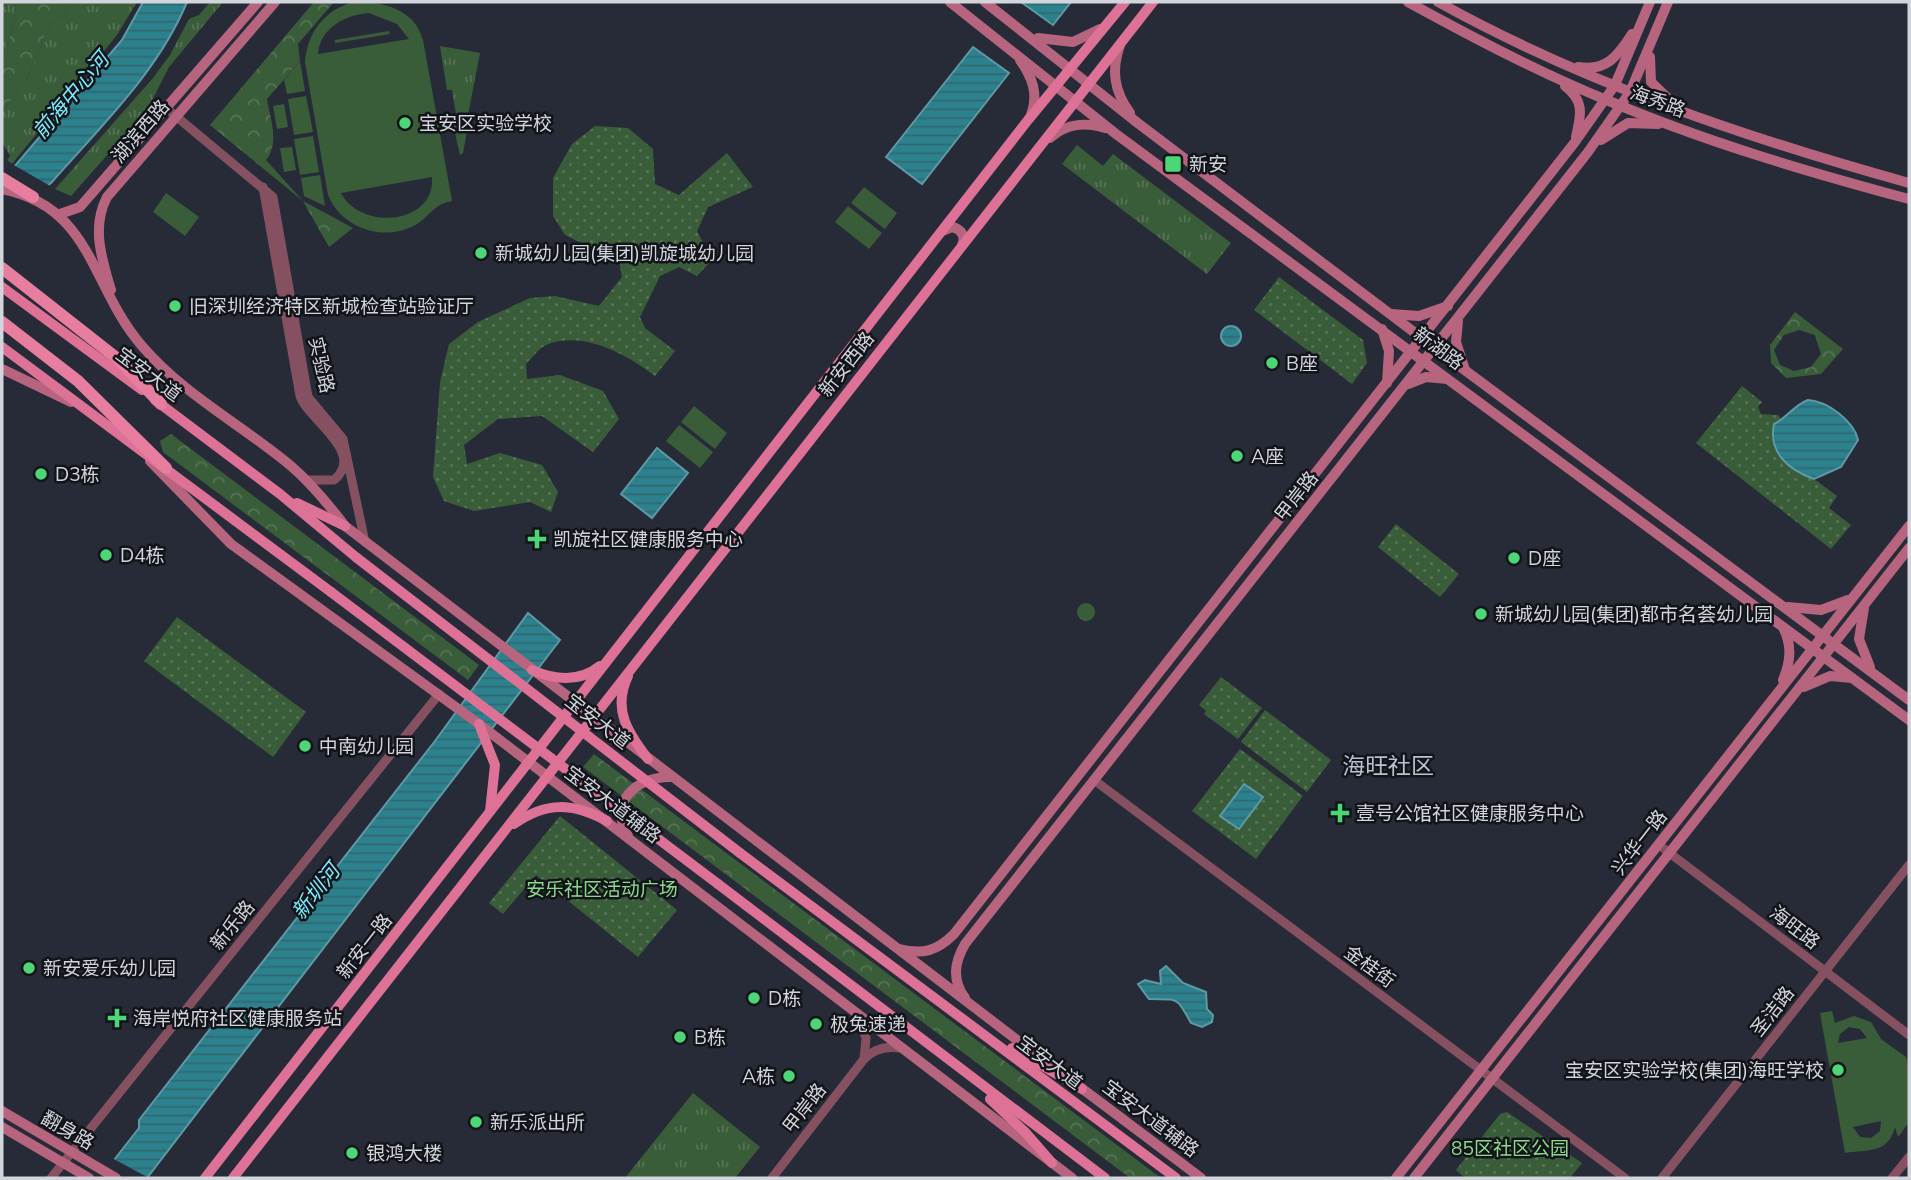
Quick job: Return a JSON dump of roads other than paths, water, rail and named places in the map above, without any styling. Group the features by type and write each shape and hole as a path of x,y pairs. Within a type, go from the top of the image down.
{"highway":[{"path":"2,178 33,197"},
{"path":"4,270 120,360 161,404"},
{"path":"2,322 78,381 166,468"}],"main road":[{"name":"湖滨西路","path":"57,213 80,207 258,2"},
{"name":"湖滨西路","path":"117,307 101,247 98,223 107,197 275,2"},
{"name":"新湖路","path":"950,2 1116,134 1426,359 1909,720"},
{"name":"新湖路","path":"985,2 1032,36 1139,124 1435,348 1909,700"},
{"name":"新安西路","path":"551,735 1028,120 1125,2"},
{"name":"新安西路","path":"568,749 1153,2"},
{"name":"海秀路","path":"1408,2 1544,72 1606,100 1792,166 1909,199"},
{"name":"海秀路","path":"1438,2 1560,63 1630,92 1798,151 1909,183"},
{"name":"甲岸路","path":"970,1004 960,991 956,975 958,955 1588,152 1630,92 1668,2"},
{"path":"1560,63 1592,68 1611,62 1649,6"},
{"name":"甲岸路","path":"894,947 925,952 944,943 1040,825 1575,142 1615,85 1649,6"},
{"path":"1032,36 1054,42 1073,42 1090,36 1111,19"},
{"path":"1653,40 1648,71 1653,85 1671,103 1693,115"},
{"path":"1120,44 1115,83 1122,101 1139,124"},
{"path":"1014,51 1034,87 1034,104 1028,120"},
{"path":"1544,72 1573,92 1579,101 1581,117 1575,142"},
{"path":"1588,152 1609,133 1628,123 1672,125"},
{"path":"1037,150 1062,129 1079,124 1096,125 1116,134"},
{"path":"117,165 117,174 127,174"},
{"path":"2,189 33,197 57,213 81,242 117,307"},
{"path":"942,231 952,227 959,230 963,237 962,245"},
{"path":"1486,257 1488,268 1499,266"},
{"name":"宝安大道","path":"2,287 280,494 356,558 740,853 1176,1178"},
{"path":"1390,314 1419,316 1448,306"},
{"name":"宝安大道辅路","path":"117,307 141,344 177,381 306,480 345,526 592,717 1201,1178"},
{"path":"1458,318 1456,342 1466,371"},
{"path":"1380,326 1389,351 1387,384"},
{"path":"2,347 331,592 1105,1178"},
{"path":"4,370 83,408"},
{"path":"1403,389 1417,379 1426,377 1455,381"},
{"path":"1514,426 1513,416 1525,414"},
{"path":"140,450 231,544 479,724 494,742 495,775 489,814"},
{"path":"280,494 345,526"},
{"name":"兴华一路","path":"1396,1178 1909,526"},
{"name":"兴华一路","path":"1414,1178 1909,548"},
{"path":"1705,568 1713,570 1717,566 1715,555"},
{"path":"1883,559 1883,568 1893,569"},
{"path":"1782,604 1805,611 1821,610 1836,606 1856,593"},
{"path":"1866,601 1859,639 1866,661 1879,677"},
{"path":"1777,695 1790,657 1786,634 1778,621"},
{"path":"532,670 555,678 578,677 595,670 617,650"},
{"path":"636,661 626,681 621,713 627,729 648,759"},
{"path":"1798,692 1813,681 1830,676 1857,680"},
{"name":"新安一路","path":"205,1178 551,735"},
{"path":"1740,742 1749,741 1752,750"},
{"name":"宝安大道辅路","path":"494,742 530,762 1072,1178"},
{"name":"新安一路","path":"236,1175 568,749"},
{"path":"629,838 621,819 622,808 629,792 644,780 671,777"},
{"path":"503,832 533,812 556,806 582,808 607,821"},
{"path":"1040,825 1042,836 1053,833"},
{"path":"970,1024 1082,1089"},
{"path":"944,1057 1026,1132 1052,1163"},
{"name":"翻身路","path":"2,1111 116,1178"},
{"name":"翻身路","path":"2,1127 89,1178"},
{"path":"194,1178 223,1155"}],"street":[{"name":"实验路","path":"166,108 263,187 274,202 308,397 343,439 365,542"},
{"name":"实验路","path":"263,187 300,396 307,411 334,438 344,461 342,470 334,480 325,483 306,480"},
{"name":"新乐路","path":"51,1178 63,1163 76,1155 439,694"},
{"name":"金桂街","path":"1094,780 1625,1178"},
{"name":"海旺路","path":"1660,845 1909,1035"},
{"name":"圣洁路","path":"1662,1178 1909,865"},
{"path":"857,1012 866,1038 864,1059"},
{"path":"864,1059 871,1052 888,1047 905,1049"},
{"name":"甲岸路","path":"772,1178 864,1059"},
{"path":"1892,1178 1909,1157"}],"water":[{"path":"143,2 187,2 160,52 127,98 51,183 37,194 2,181 122,40"},
{"path":"1021,2 1071,2 1053,25"},
{"path":"973,47 1009,73 922,184 886,157"},
{"path":"1231,326 1238,329 1241,336 1238,343 1231,346 1224,343 1221,336 1224,329"},
{"path":"1808,400 1823,404 1839,413 1851,426 1858,440 1841,467 1814,479 1796,471 1782,459 1774,444 1773,434 1774,424"},
{"path":"657,448 688,473 652,518 621,494"},
{"path":"528,613 560,640 147,1178 100,1178 139,1128 139,1120 435,741"},
{"path":"1244,784 1263,797 1239,829 1220,816"},
{"path":"1166,966 1183,983 1206,992 1207,1009 1213,1015 1212,1022 1202,1027 1191,1023 1179,1003 1166,999 1149,999 1138,984 1145,980 1161,984 1160,971"}],"place":[{"name":"宝安区实验学校","path":"405,123"},
{"name":"新安","path":"1173,164"},
{"name":"新城幼儿园(集团)凯旋城幼儿园","path":"481,253"},
{"name":"旧深圳经济特区新城检查站验证厅","path":"175,306"},
{"name":"B座","path":"1272,363"},
{"name":"A座","path":"1237,456"},
{"name":"D3栋","path":"41,474"},
{"name":"凯旋社区健康服务中心","path":"537,539"},
{"name":"D4栋","path":"106,555"},
{"name":"D座","path":"1514,558"},
{"name":"新城幼儿园(集团)都市名荟幼儿园","path":"1481,614"},
{"name":"中南幼儿园","path":"305,746"},
{"name":"壹号公馆社区健康服务中心","path":"1340,813"},
{"name":"新安爱乐幼儿园","path":"29,968"},
{"name":"D栋","path":"754,998"},
{"name":"海岸悦府社区健康服务站","path":"117,1018"},
{"name":"极兔速递","path":"816,1024"},
{"name":"B栋","path":"680,1037"},
{"name":"宝安区实验学校(集团)海旺学校","path":"1838,1070"},
{"name":"A栋","path":"789,1076"},
{"name":"新乐派出所","path":"476,1122"},
{"name":"银鸿大楼","path":"352,1153"}],"district":[{"name":"海旺社区","path":"1388,765"}],"water label":[{"name":"前海中心河","path":"70,95"},
{"name":"新圳河","path":"315,891"}],"park label":[{"name":"安乐社区活动广场","path":"602,889"},
{"name":"85区社区公园","path":"1510,1148"}]}
